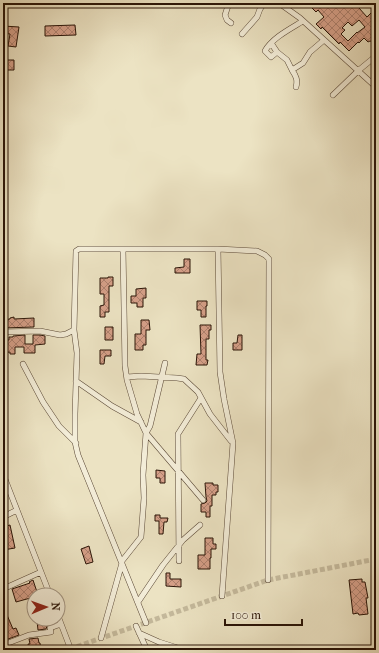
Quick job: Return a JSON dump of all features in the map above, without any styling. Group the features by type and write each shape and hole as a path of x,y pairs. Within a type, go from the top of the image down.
{"street":[{"path":"229,3 225,15 231,24"},
{"path":"242,34 257,16 264,3"},
{"path":"279,3 303,21 376,87"},
{"path":"278,52 271,57 265,51 271,44 303,21"},
{"path":"292,70 303,63 310,52 324,40"},
{"path":"271,44 287,60 295,75 297,82 296,87"},
{"path":"334,96 376,56"},
{"path":"146,622 81,462 76,443 76,353 74,330 76,251 79,249 257,251 269,259 268,580"},
{"path":"123,249 125,366 127,380 137,414 146,433 203,500"},
{"path":"218,250 220,372 233,443 222,596"},
{"path":"3,332 40,331 60,335 74,330"},
{"path":"101,638 112,604 122,562 141,537 146,433 150,426 165,363"},
{"path":"23,364 43,402 59,426 76,443"},
{"path":"127,377 141,376 184,379 198,392 210,414 233,443"},
{"path":"76,381 112,406 141,422"},
{"path":"179,561 178,434 201,398"},
{"path":"3,474 4,480 47,587"},
{"path":"3,517 17,510"},
{"path":"138,602 163,565 183,540 200,525"},
{"path":"3,589 41,572"},
{"path":"136,626 147,650"},
{"path":"6,650 3,646 29,635 51,632 50,628 53,627"},
{"path":"62,627 71,650"},
{"path":"139,633 159,642 184,650"}],"building":[{"path":"311,3 328,3 333,8 337,3 348,3 351,5 356,3 367,17 371,13 374,17 376,16 376,39 373,42 368,42 364,38 349,51 340,42 339,44 322,27 321,29 316,24 324,17 318,10 316,12 311,7 313,5","holes":["359,20 365,27 357,32 348,41 341,34 345,30 342,28 348,22 352,26"]},
{"path":"75,25 76,35 45,36 45,26"},
{"path":"3,26 19,27 16,47 8,46 10,34 3,33"},
{"path":"4,60 14,60 14,70 4,70"},
{"path":"184,259 190,259 190,273 175,273 175,268 184,267"},
{"path":"113,277 113,286 109,286 109,312 105,312 105,317 100,317 100,306 104,305 104,294 100,294 100,278"},
{"path":"146,288 146,298 143,298 143,307 137,307 137,303 131,303 131,296 136,296 136,289"},
{"path":"197,301 207,301 206,317 201,317 201,310 197,310"},
{"path":"14,317 14,319 34,318 34,327 3,328 3,320"},
{"path":"141,320 149,320 150,330 146,330 146,345 143,345 143,350 135,350 135,334 141,334"},
{"path":"200,325 211,325 211,330 209,330 209,339 206,339 207,365 196,365 197,354 201,354"},
{"path":"105,327 113,327 113,340 105,340"},
{"path":"25,335 25,344 33,344 33,335 40,335 45,336 45,344 35,345 35,353 24,353 24,347 15,347 15,354 10,354 10,352 3,353 3,340 9,340 9,337 13,336"},
{"path":"238,335 242,335 242,350 233,350 233,343 237,343"},
{"path":"100,350 111,350 111,356 105,356 104,364 100,364"},
{"path":"156,470 165,471 165,483 160,483 160,478 156,478"},
{"path":"205,483 213,483 213,485 218,485 218,492 216,492 216,495 212,495 210,517 206,517 206,512 201,512 201,504 207,501"},
{"path":"155,515 160,515 160,518 168,518 167,522 164,522 163,534 159,534 159,521 155,521"},
{"path":"10,525 15,548 3,550 3,541 6,541 3,527"},
{"path":"205,538 213,538 213,544 216,544 216,549 211,549 210,569 198,569 198,555 205,555"},
{"path":"89,546 93,562 86,564 81,549"},
{"path":"166,573 170,573 170,579 181,579 181,587 166,586"},
{"path":"362,579 362,582 365,582 368,598 366,598 368,614 353,614 349,580"},
{"path":"33,580 35,587 26,587 26,599 16,602 12,589 30,583 29,582"},
{"path":"7,615 13,629 16,628 19,635 3,641 3,617"},
{"path":"38,627 47,627 46,629 38,630"},
{"path":"38,638 41,650 29,650 29,639"}],"tunnel":[{"path":"70,649 268,580 376,559"}]}
